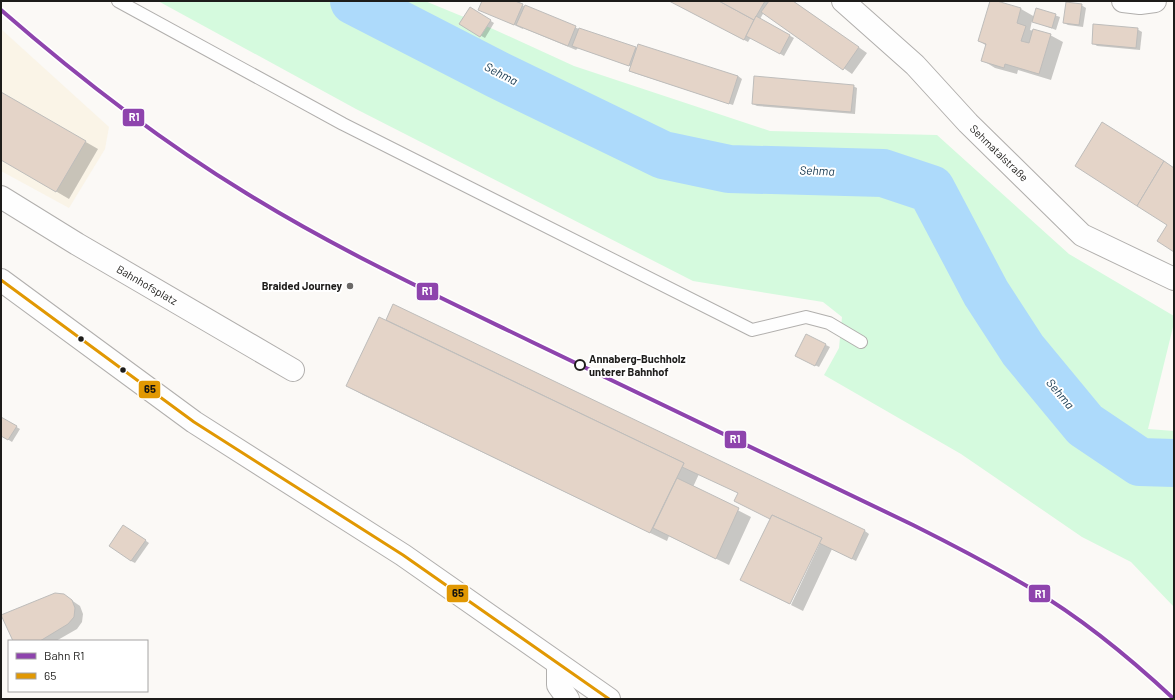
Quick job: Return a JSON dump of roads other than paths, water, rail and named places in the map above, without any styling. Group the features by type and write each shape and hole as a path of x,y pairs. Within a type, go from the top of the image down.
{"main road":[{"name":"Sehmatalstraße","path":"843,1 915,66 968,123 1082,235 1174,278"},
{"path":"1123,1 1140,3 1155,1"},
{"name":"Bahnhofsplatz","path":"1,197 77,244 294,370"},
{"path":"1,280 194,422 403,555 609,699"},
{"path":"558,664 558,685 568,699"}],"lane":[{"path":"118,1 343,124 752,330 806,317 829,323 861,342"}],"waterway":[{"name":"Sehma","path":"354,1 498,75 663,155 729,169 883,173 931,189 986,293 1023,350 1085,425 1140,462 1174,463"}],"rail line":[{"name":"R1","path":"1,10 120,107 214,173 281,214 351,253 423,289 913,525 988,564 1051,601 1088,626 1123,654 1174,699"}],"place":[{"name":"Braided Journey","path":"350,286"},
{"name":"Annaberg-Buchholz unterer Bahnhof","path":"580,365"}]}
